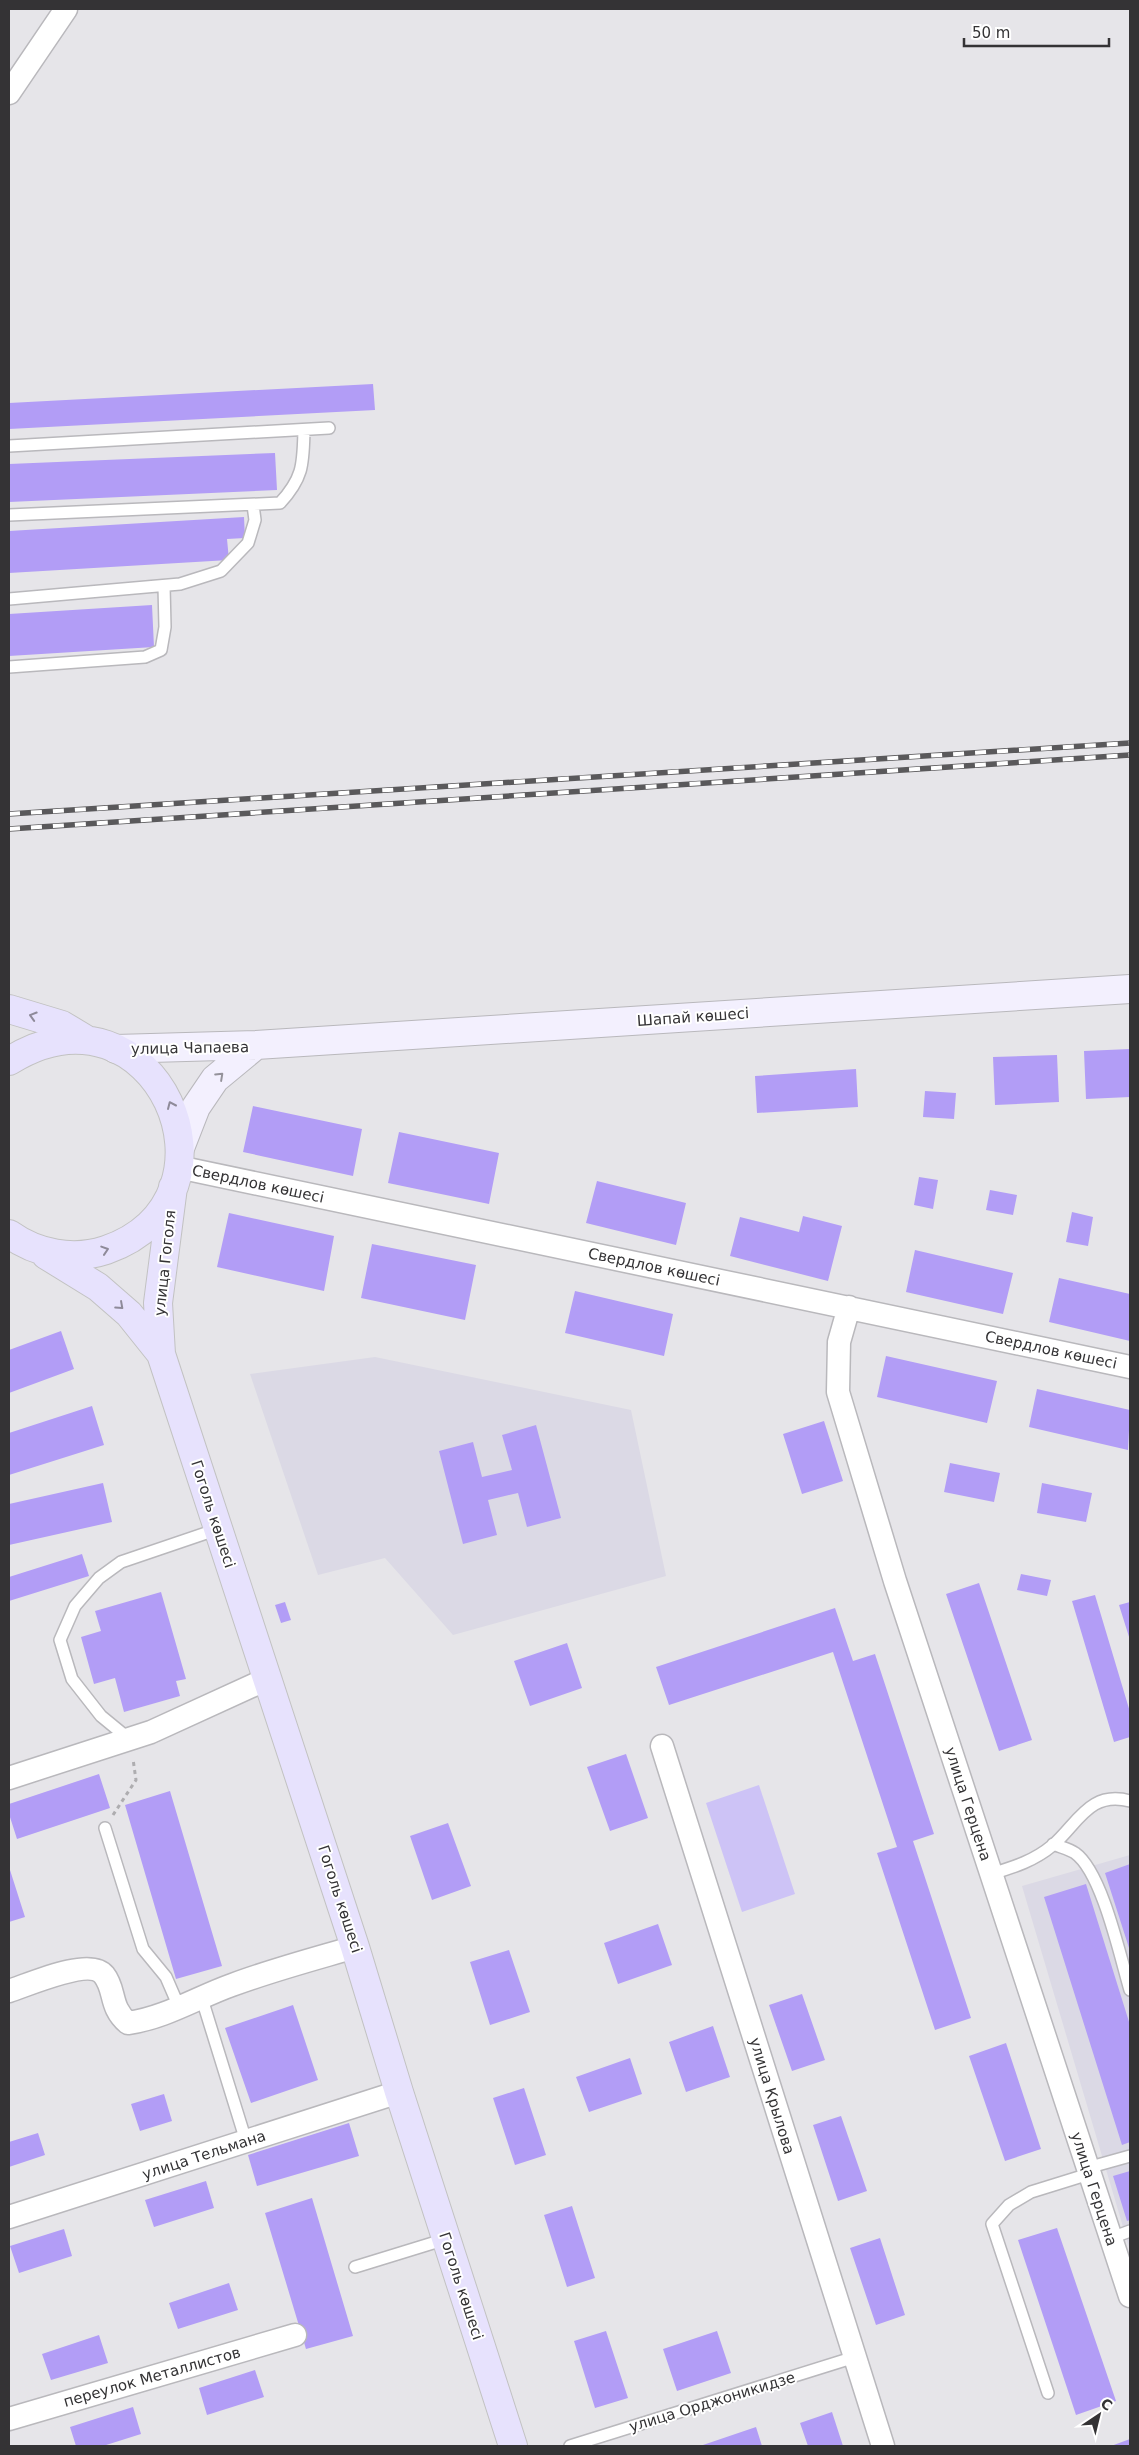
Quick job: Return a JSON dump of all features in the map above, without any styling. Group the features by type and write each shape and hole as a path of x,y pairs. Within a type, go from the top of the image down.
{"main road":[{"path":"9,1009 62,1025 88,1040"},
{"path":"9,1061 29,1049 57,1041 88,1040"},
{"name":"улица Гоголя","path":"88,1040 116,1049 134,1059 150,1073 163,1089 172,1108 178,1128 177,1168 158,1303 161,1354"},
{"path":"9,1234 37,1249 57,1254 77,1255 98,1252 117,1246 151,1222 163,1206 177,1168"},
{"name":"улица Гоголя","path":"37,1249 98,1287 129,1314 161,1354"},
{"name":"Гоголь көшесі","path":"161,1354 356,1947 398,2092 513,2446"}],"street":[{"path":"9,93 66,9"},
{"name":"Шапай көшесі","path":"256,1045 1130,989"},
{"name":"улица Чапаева","path":"116,1049 256,1045"},
{"name":"улица Чапаева","path":"177,1168 196,1107 215,1079 256,1045"},
{"name":"Свердлов көшесі","path":"177,1168 1130,1367"},
{"name":"улица Герцена","path":"849,1307 839,1342 838,1392 898,1590 1088,2171 1120,2234 1130,2296"},
{"path":"9,1778 151,1732 267,1679"},
{"name":"улица Крылова","path":"662,1746 883,2446"},
{"path":"9,1991 75,1969 91,1968 104,1975 118,2015 128,2023 140,2021 202,1999 230,1986 356,1947"},
{"name":"улица Тельмана","path":"9,2217 398,2092"},
{"name":"переулок Металлистов","path":"9,2419 295,2335"}],"lane":[{"path":"9,446 329,428"},
{"path":"9,515 280,504 293,490 303,466 304,430"},
{"path":"9,599 180,584 221,571 248,543 255,520 253,505"},
{"path":"9,667 145,657 161,650 165,627 164,586"},
{"path":"129,1739 101,1716 72,1678 60,1640 75,1606 98,1578 121,1562 218,1529"},
{"path":"991,1874 1027,1863 1053,1844 1073,1822 1098,1801 1120,1798 1130,1802"},
{"path":"105,1828 143,1949 166,1977 179,2007"},
{"path":"1053,1844 1074,1852 1087,1865 1098,1882 1130,1990"},
{"path":"202,1999 246,2141"},
{"path":"1048,2393 992,2224 1009,2205 1031,2192 1130,2156"},
{"path":"355,2267 446,2239"},
{"name":"улица Орджоникидзе","path":"570,2446 855,2357"}],"path":[{"path":"105,1828 136,1780 129,1739"}],"shaded area":[{"path":"375,1357 631,1410 666,1576 453,1635 385,1558 318,1575 250,1374"},
{"path":"759,1785 795,1894 742,1912 706,1803"},
{"path":"1130,1855 1130,2246 1129,2247 1022,1886"}],"building":[{"path":"373,384 375,410 9,429 9,403"},
{"path":"275,453 277,490 9,502 9,464"},
{"path":"244,517 245,538 227,539 229,560 9,573 9,531"},
{"path":"152,605 154,647 9,656 9,614"},
{"path":"1130,1049 1130,1097 1086,1099 1084,1051"},
{"path":"1057,1055 1059,1102 995,1105 993,1057"},
{"path":"856,1069 858,1107 757,1113 755,1076"},
{"path":"925,1091 956,1093 954,1119 923,1117"},
{"path":"253,1106 362,1129 353,1176 243,1152"},
{"path":"399,1132 499,1153 489,1204 388,1183"},
{"path":"919,1177 938,1180 933,1209 914,1205"},
{"path":"597,1181 686,1203 676,1245 586,1223"},
{"path":"990,1190 1017,1195 1013,1215 986,1210"},
{"path":"1072,1212 1093,1217 1088,1246 1066,1242"},
{"path":"229,1213 334,1236 324,1291 217,1267"},
{"path":"803,1216 842,1226 828,1281 730,1256 740,1217 799,1232"},
{"path":"372,1244 476,1265 465,1320 361,1298"},
{"path":"915,1250 1013,1273 1003,1314 906,1292"},
{"path":"1059,1278 1130,1294 1130,1341 1049,1322"},
{"path":"575,1291 673,1314 664,1356 565,1333"},
{"path":"61,1331 74,1369 9,1393 9,1350"},
{"path":"886,1356 997,1381 987,1423 877,1397"},
{"path":"1037,1389 1130,1410 1128,1450 1029,1427"},
{"path":"92,1406 104,1445 9,1475 9,1433"},
{"path":"824,1421 843,1481 802,1494 783,1434"},
{"path":"536,1425 561,1518 527,1527 518,1493 488,1500 497,1535 463,1544 439,1451 473,1442 482,1477 512,1470 502,1435"},
{"path":"950,1463 1000,1473 994,1502 944,1492"},
{"path":"103,1483 112,1522 9,1545 9,1504"},
{"path":"1042,1483 1092,1493 1086,1522 1037,1513"},
{"path":"82,1554 89,1576 9,1601 9,1577"},
{"path":"1021,1574 1051,1580 1047,1596 1017,1590"},
{"path":"979,1583 1032,1740 999,1751 946,1594"},
{"path":"161,1592 186,1679 176,1681 180,1696 124,1712 115,1678 94,1684 81,1637 101,1631 95,1611"},
{"path":"1095,1595 1130,1712 1130,1737 1114,1742 1072,1601"},
{"path":"285,1602 291,1620 281,1623 275,1605"},
{"path":"1130,1602 1130,1640 1119,1605"},
{"path":"835,1608 853,1661 875,1654 934,1834 913,1841 971,2018 935,2030 877,1853 897,1847 833,1652 669,1705 656,1667"},
{"path":"567,1643 582,1688 530,1706 514,1661"},
{"path":"626,1754 648,1818 610,1831 587,1767"},
{"path":"99,1774 110,1808 17,1839 9,1814 9,1804"},
{"path":"170,1791 222,1966 176,1979 125,1805"},
{"path":"448,1823 471,1886 432,1900 410,1836"},
{"path":"1130,1864 1130,1951 1105,1873"},
{"path":"9,1871 25,1917 9,1922"},
{"path":"1086,1884 1130,2025 1130,2142 1122,2145 1044,1897"},
{"path":"658,1924 672,1965 618,1984 604,1943"},
{"path":"509,1950 530,2012 490,2025 470,1962"},
{"path":"802,1994 825,2060 792,2071 769,2005"},
{"path":"293,2005 318,2080 251,2103 225,2028"},
{"path":"713,2026 730,2077 686,2092 669,2042"},
{"path":"1006,2043 1041,2149 1005,2161 969,2056"},
{"path":"630,2058 642,2094 589,2112 576,2077"},
{"path":"524,2088 546,2155 515,2165 493,2098"},
{"path":"164,2094 172,2121 140,2131 131,2104"},
{"path":"841,2116 867,2191 838,2201 813,2125"},
{"path":"349,2123 359,2156 257,2186 248,2155"},
{"path":"38,2133 45,2155 9,2167 9,2142"},
{"path":"1130,2171 1130,2220 1127,2221 1113,2176"},
{"path":"206,2181 214,2208 154,2227 145,2200"},
{"path":"312,2198 353,2336 306,2349 265,2213"},
{"path":"572,2206 595,2278 567,2287 544,2215"},
{"path":"1057,2228 1116,2401 1076,2415 1018,2240"},
{"path":"64,2229 72,2256 19,2273 10,2246"},
{"path":"880,2238 905,2315 876,2325 850,2248"},
{"path":"229,2283 238,2310 178,2329 169,2303"},
{"path":"606,2331 628,2398 595,2408 574,2341"},
{"path":"717,2331 731,2373 677,2391 663,2349"},
{"path":"99,2335 108,2363 51,2380 42,2354"},
{"path":"255,2370 264,2397 207,2415 199,2388"},
{"path":"133,2407 141,2434 103,2446 76,2446 70,2427"},
{"path":"832,2412 843,2446 808,2446 800,2423"},
{"path":"756,2427 762,2446 700,2446"},
{"path":"1130,2439 1130,2446 1111,2446"}],"railway":[{"path":"9,814 1130,743"},
{"path":"9,829 1130,755"}]}
